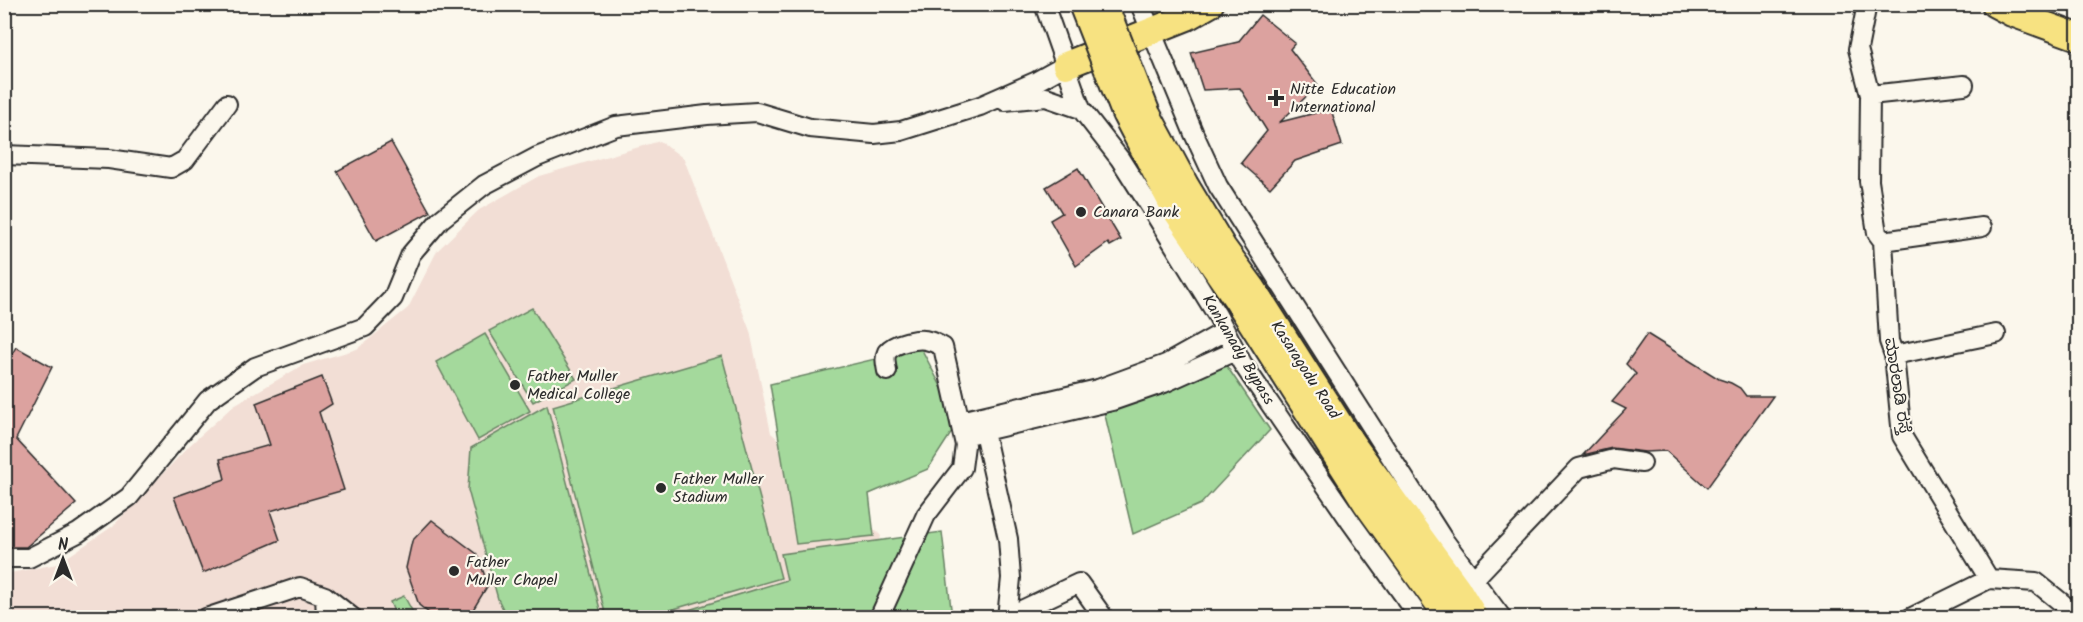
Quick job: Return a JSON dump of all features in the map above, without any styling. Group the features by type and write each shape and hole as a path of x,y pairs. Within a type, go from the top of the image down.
{"highway":[{"path":"1082,4 1136,113"},
{"path":"1104,4 1136,113"},
{"path":"1066,65 1210,4"},
{"path":"1995,4 2012,13 2079,37"},
{"path":"2037,4 2079,20"},
{"name":"Kasaragodu Road","path":"1136,113 1176,211 1238,301 1367,504 1449,618"},
{"name":"Kasaragodu Road","path":"1136,113 1352,444 1457,588 1475,618"}],"street":[{"path":"1044,4 1081,109"},
{"path":"1140,4 1218,186 1443,539 1502,618"},
{"name":"ಮಾರಲಾಡಿ ರಸ್ತೆ","path":"1867,4 1858,49 1870,95 1869,181 1877,233 1883,241 1889,341 1894,355 1902,436 1989,579"},
{"path":"4,558 29,558 78,533 129,497 208,400 255,367 365,327 393,298 411,254 440,220 484,185 537,158 616,126 707,115 758,112 810,128 874,134 901,131 980,106 1037,81 1066,65"},
{"path":"1870,95 1964,85"},
{"path":"980,106 1046,97 1081,109"},
{"path":"4,155 109,159 171,168 185,160 227,104"},
{"name":"Kankanady Bypass","path":"1081,109 1120,159 1185,262 1242,363 1343,511 1420,618"},
{"path":"1883,241 1982,227"},
{"path":"962,429 1098,389 1166,364 1225,331"},
{"path":"1894,355 1996,334"},
{"path":"879,618 926,515 962,468 965,445 943,347 928,340 911,340 893,347 888,351 885,359 887,371"},
{"path":"962,429 984,432 1112,401 1164,383 1235,351"},
{"path":"984,432 1008,539 1011,578 1007,617"},
{"path":"1473,580 1579,468 1614,459 1642,463"},
{"path":"1918,616 1989,579 2036,582 2062,603 2075,618"},
{"path":"1007,617 1079,583 1104,618"},
{"path":"206,618 300,587 324,596 353,618"},
{"path":"324,596 326,618"}],"shaded area":[{"name":"Father Muller Medical College","path":"660,141 684,159 750,331 771,433 843,497 881,536 860,617 5,618 5,574 57,564 113,526 190,445 234,405 303,365 357,349 408,308 437,251 479,210 539,176"}],"green space":[{"path":"532,308 576,379 533,402 489,331"},
{"path":"485,334 530,411 478,440 436,362"},
{"path":"1207,337 1270,430 1201,504 1133,534 1100,394"},
{"path":"921,348 959,421 928,469 869,494 874,536 796,544 770,384"},
{"path":"722,356 781,578 646,617 606,617 553,406"},
{"path":"547,405 602,617 507,617 498,599 468,490 471,448"},
{"path":"942,532 952,617 662,618 787,580 781,554"},
{"path":"404,596 417,617 396,617 390,602"}],"building":[{"name":"Nitte Education International","path":"1260,15 1295,43 1290,49 1318,85 1280,122 1331,109 1342,145 1295,161 1270,188 1241,163 1267,131 1240,88 1203,90 1191,53 1238,42"},
{"path":"391,142 430,212 376,241 337,171"},
{"path":"1078,168 1121,240 1110,246 1108,243 1076,266 1050,220 1062,213 1046,187"},
{"path":"1647,334 1719,379 1740,388 1746,396 1773,396 1707,488 1666,451 1645,452 1612,448 1583,455 1626,409 1612,402 1636,374 1626,364"},
{"path":"16,347 52,367 16,439 76,504 26,547 4,547 4,359 8,361"},
{"path":"322,377 332,404 319,412 344,490 270,511 280,540 203,573 174,497 225,479 220,459 270,445 256,403"},
{"path":"432,520 477,554 488,585 468,618 435,618 419,605 406,568 412,541"}],"place":[{"name":"Nitte Education International","path":"1276,98"},
{"name":"Canara Bank","path":"1081,212"},
{"name":"Father Muller Medical College","path":"515,385"},
{"name":"Father Muller Stadium","path":"661,488"},
{"name":"Father Muller Chapel","path":"454,571"}]}
